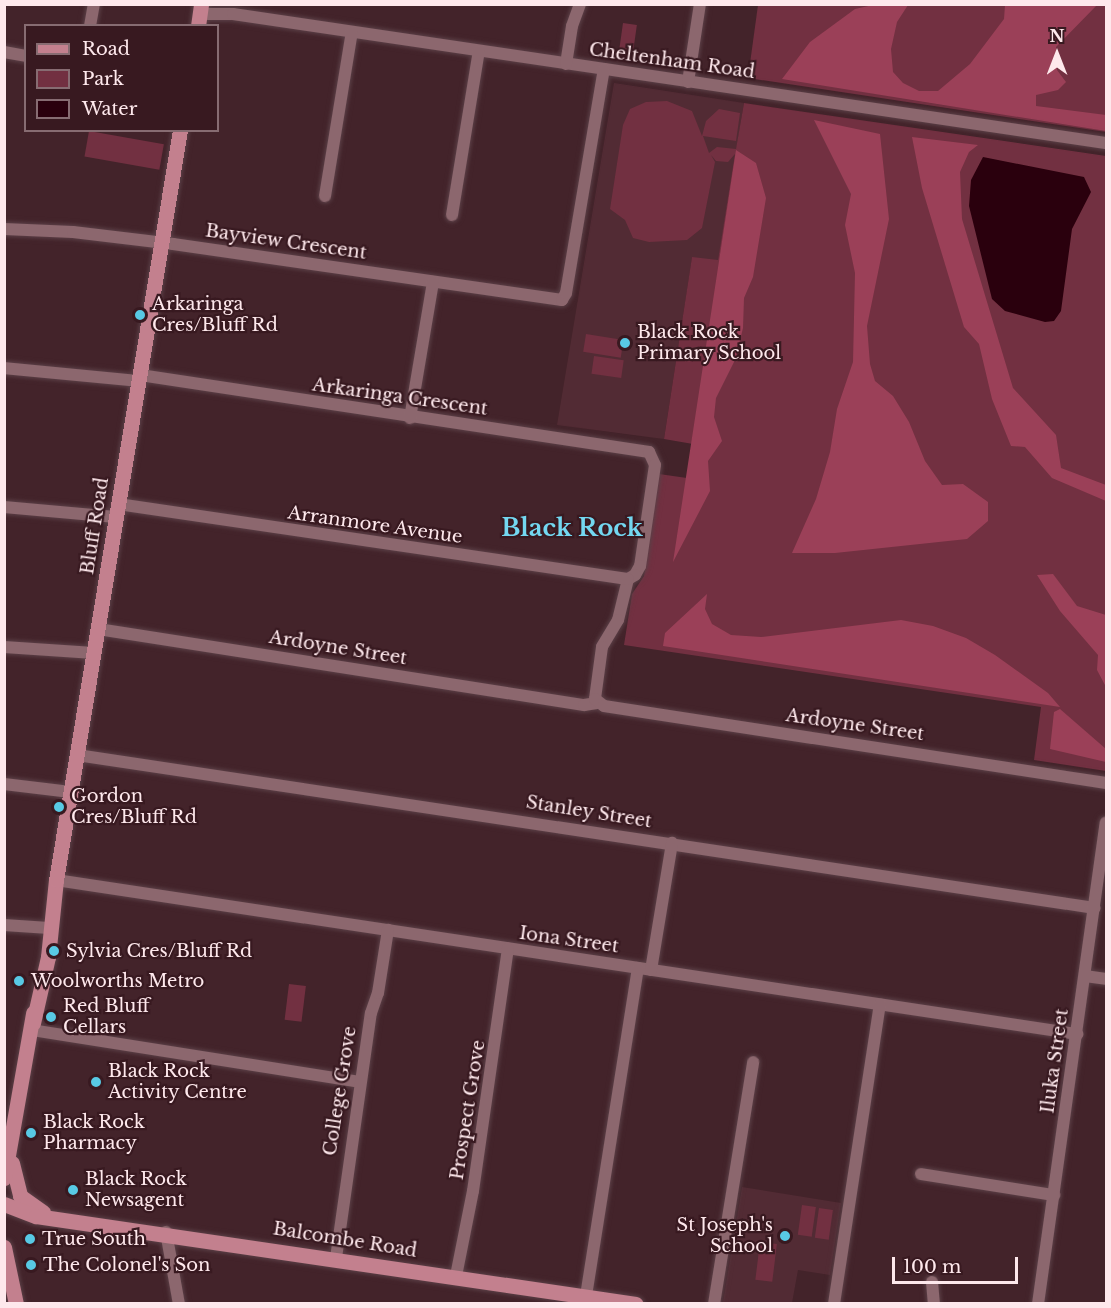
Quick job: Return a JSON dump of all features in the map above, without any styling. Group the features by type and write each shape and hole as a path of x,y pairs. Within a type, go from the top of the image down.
{"main road":[{"name":"Bluff Road","path":"11,1201 11,1157 32,1027 40,1004 56,880 180,132"},
{"name":"Bluff Road","path":"4,1178 11,1157"},
{"name":"Balcombe Road","path":"11,1201 48,1215 631,1303"},
{"path":"4,1247 8,1278 16,1304"}],"street":[{"path":"90,24 94,4"},
{"path":"566,64 572,26 580,4"},
{"path":"688,82 700,4"},
{"name":"Cheltenham Road","path":"200,12 233,14 1107,143"},
{"path":"325,196 352,32"},
{"path":"452,215 479,51"},
{"path":"4,52 24,56"},
{"name":"Bayview Crescent","path":"4,229 73,232 162,243 562,300 566,293 604,69"},
{"path":"410,418 433,282"},
{"name":"Arkaringa Crescent","path":"4,368 139,378 645,450 653,456 655,465 640,566 635,575 624,578"},
{"name":"Arranmore Avenue","path":"4,507 117,511 624,578"},
{"path":"596,701 602,647 618,620 624,578"},
{"name":"Ardoyne Street","path":"98,629 573,702 596,701 1107,783"},
{"path":"4,646 94,653"},
{"name":"Stanley Street","path":"77,754 1095,908"},
{"path":"4,784 71,792"},
{"name":"Iluka Street","path":"1038,1304 1107,823"},
{"path":"651,970 672,843"},
{"name":"Iona Street","path":"56,880 1077,1034"},
{"path":"4,925 49,928"},
{"name":"College Grove","path":"336,1258 360,1082 388,930"},
{"name":"Prospect Grove","path":"456,1276 473,1191 508,949"},
{"path":"586,1296 638,968"},
{"path":"1085,976 1107,979"},
{"path":"834,1304 880,1005"},
{"path":"32,1027 360,1082"},
{"path":"714,1304 753,1062"},
{"path":"921,1174 1054,1195"},
{"path":"166,1232 179,1304"},
{"path":"932,1282 934,1304"}],"shaded area":[{"path":"873,5 908,5 897,22 891,49 893,72 903,83 919,91 938,91 970,64 1004,19 1005,5 1097,5 1056,47 1057,70 1066,82 1058,90 1036,95 1036,106 1106,115 1106,131 782,79 810,42 855,9"},
{"name":"Black Rock Primary School","path":"614,83 744,103 718,261 692,258 664,439 557,425"},
{"path":"814,120 880,134 889,219 867,326 870,364 875,381 893,396 909,422 925,461 942,485 963,484 988,502 988,521 967,539 835,553 792,553 816,499 830,452 837,409 853,362 855,273 845,225 851,194"},
{"path":"912,137 978,145 969,152 960,172 962,219 1013,388 1056,435 1061,468 1106,485 1106,501 1052,478 1025,447 1011,446 992,399 979,344 964,327 922,188"},
{"path":"736,150 756,163 766,198 753,277 744,298 743,328 735,360 716,398 714,417 722,441 708,461 710,491 673,562"},
{"path":"1053,574 1077,606 1106,615 1106,687 1097,670 1098,655 1060,611 1037,575"},
{"path":"707,594 705,609 712,624 731,635 761,637 901,620 933,626 966,638 995,655 1048,693 1060,707 663,646 665,633"},
{"path":"1060,709 1106,749 1106,762 1050,749 1054,712"},
{"name":"St Joseph's School","path":"742,1187 841,1203 830,1275 798,1270 792,1303 723,1302"}],"green space":[{"path":"758,5 1106,5 1106,132 748,78"},
{"path":"623,23 637,25 633,55 619,53"},
{"path":"667,101 692,111 702,136 706,121 719,109 740,113 736,141 703,136 709,153 717,147 736,149 744,103 1106,156 1106,771 1034,760 1041,707 624,645 632,594 644,576 659,474 687,478 693,444 664,439 692,257 718,260 735,154 728,162 716,161 711,155 715,162 702,228 687,240 649,242 633,238 625,220 610,209 623,125 630,109 646,102"},
{"path":"89,132 164,144 159,170 84,157"},
{"path":"586,334 624,340 621,358 583,352"},
{"path":"594,356 624,360 621,378 591,374"},
{"path":"289,984 306,986 301,1022 285,1020"},
{"path":"802,1205 816,1207 812,1237 798,1235"},
{"path":"819,1208 833,1210 829,1240 815,1238"},
{"path":"760,1242 777,1244 772,1282 755,1280"}],"water":[{"path":"983,157 1084,177 1091,192 1072,229 1061,311 1054,321 1045,322 1005,311 992,299 969,206 971,180"}],"place":[{"name":"Arkaringa Cres/Bluff Rd","path":"140,315"},
{"name":"Black Rock Primary School","path":"625,343"},
{"name":"Gordon Cres/Bluff Rd","path":"59,807"},
{"name":"Sylvia Cres/Bluff Rd","path":"54,951"},
{"name":"Woolworths Metro","path":"19,981"},
{"name":"Red Bluff Cellars","path":"51,1017"},
{"name":"Black Rock Activity Centre","path":"96,1082"},
{"name":"Black Rock Pharmacy","path":"31,1133"},
{"name":"Black Rock Newsagent","path":"73,1190"},
{"name":"St Joseph's School","path":"785,1236"},
{"name":"True South","path":"30,1239"},
{"name":"The Colonel's Son","path":"31,1265"}],"district":[{"name":"Black Rock","path":"572,528"}]}
